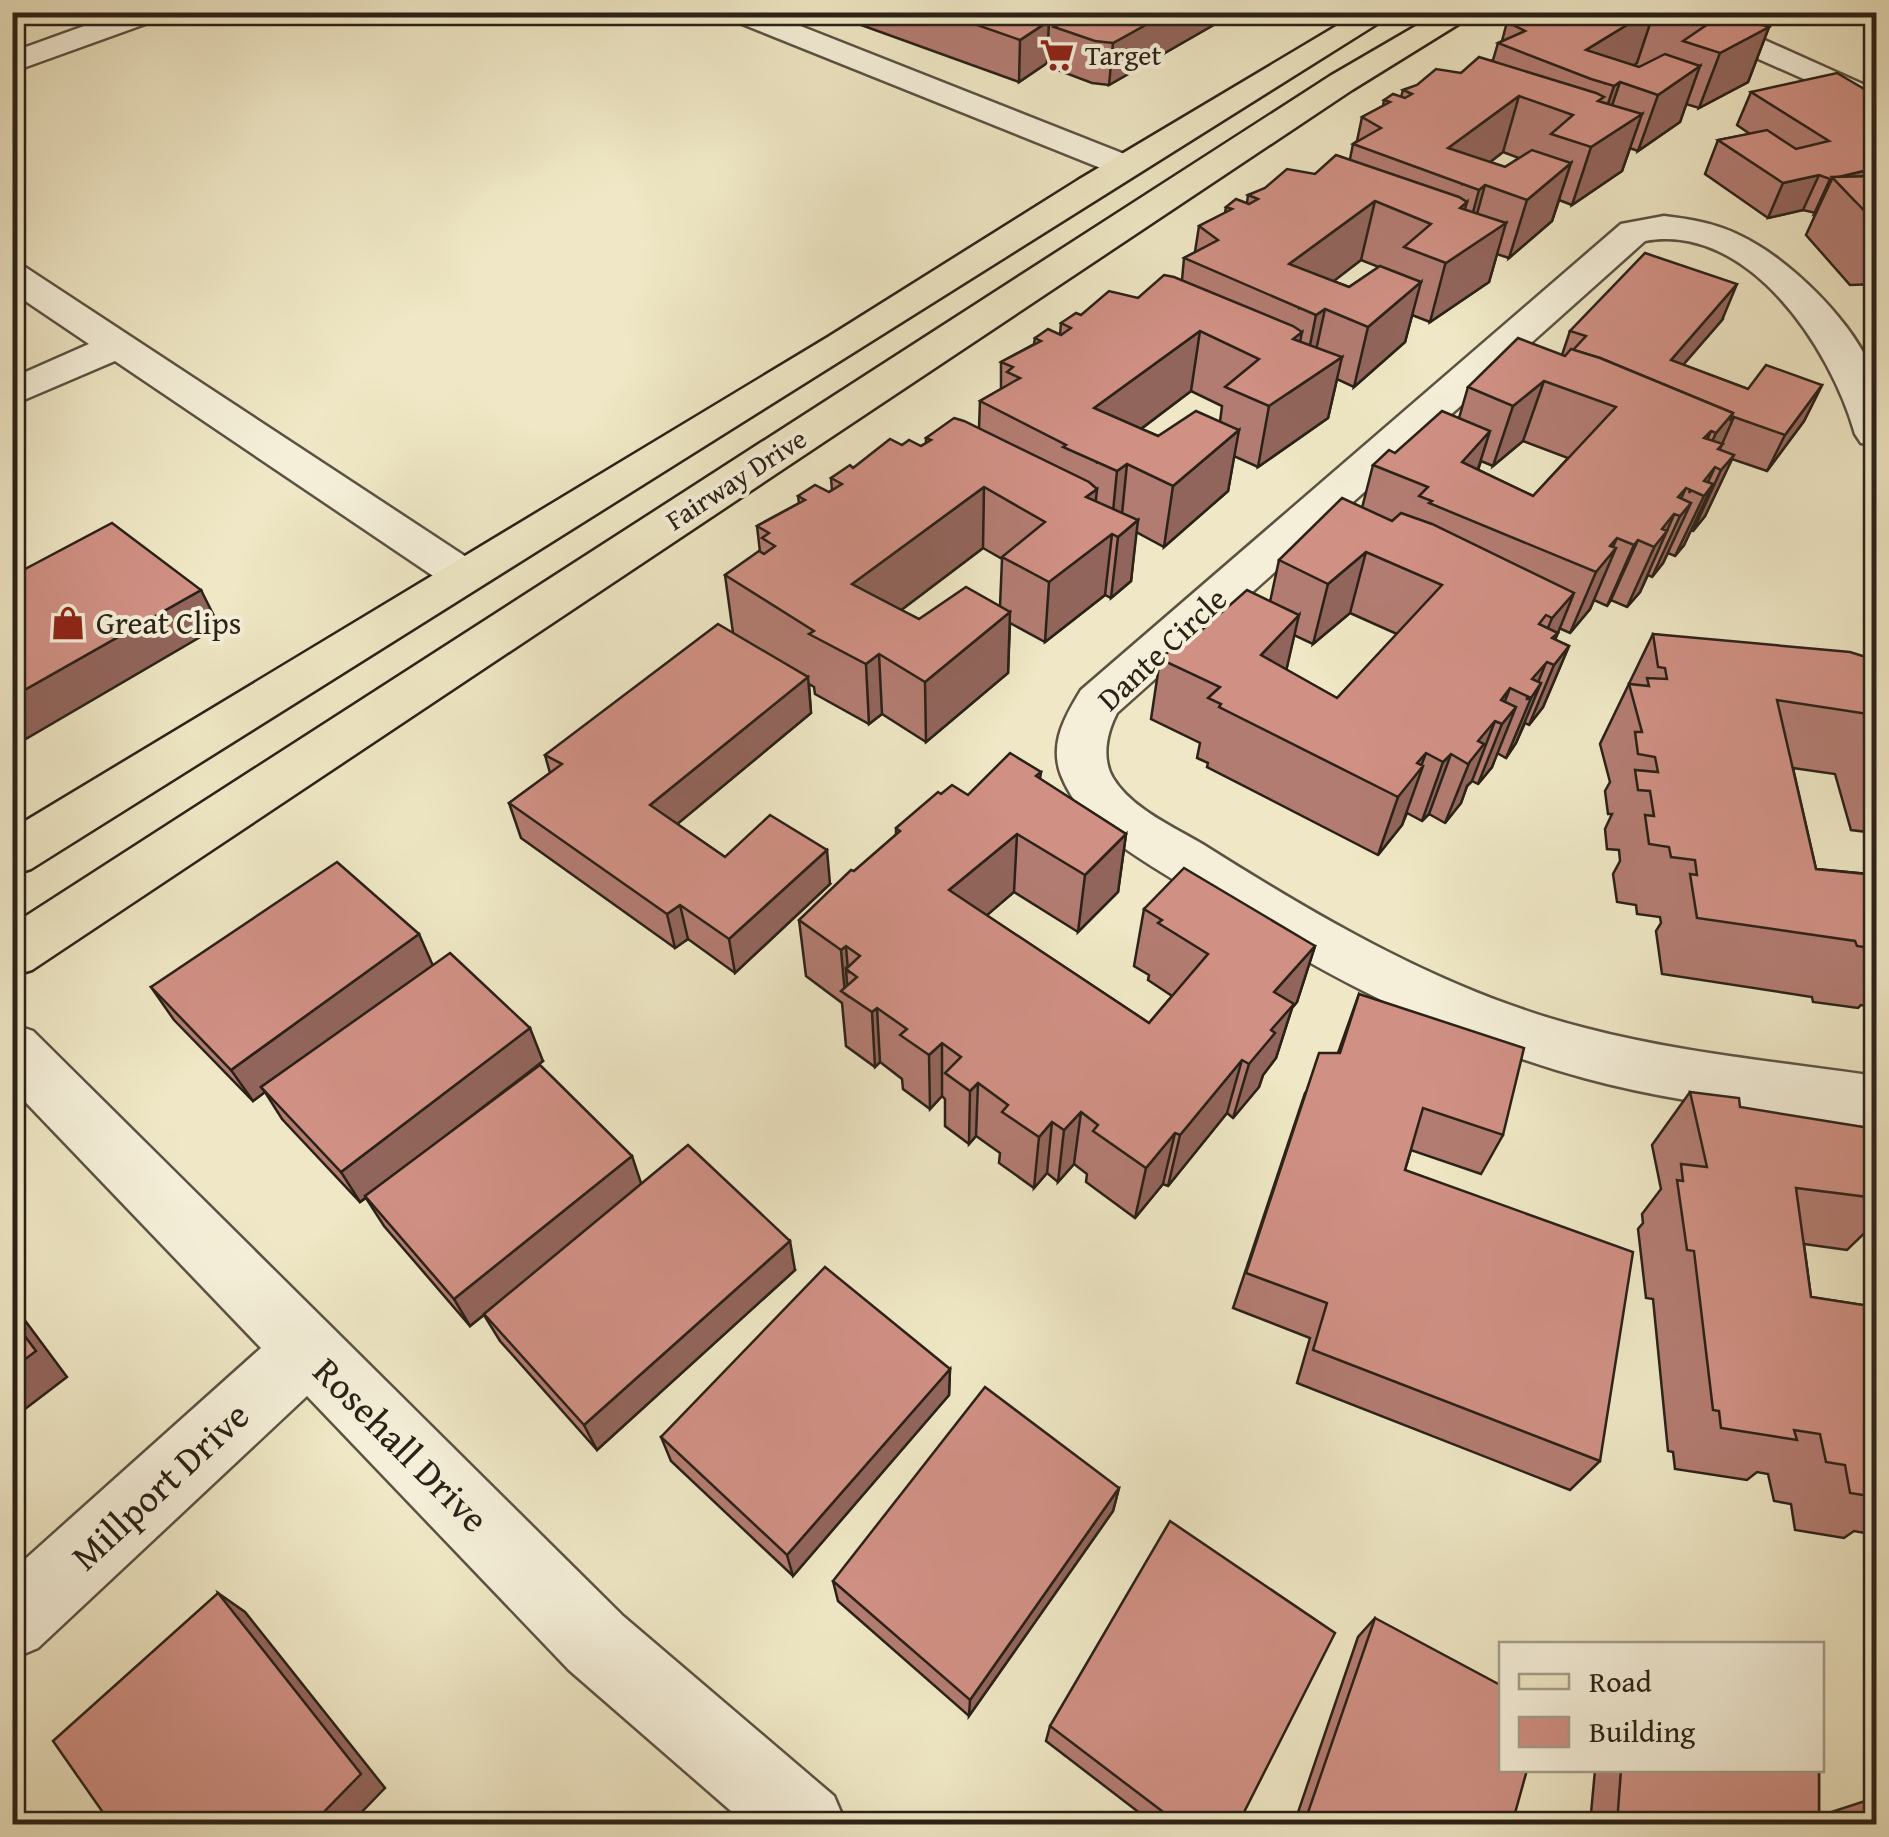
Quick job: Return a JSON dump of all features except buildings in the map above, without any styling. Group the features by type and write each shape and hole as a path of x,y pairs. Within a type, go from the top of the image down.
{"main road":[{"name":"Fairway Drive","path":"12,855 1125,166 1382,12"},
{"name":"Fairway Drive","path":"12,954 1341,83 1464,12"},
{"path":"781,450 880,352 1118,196 1125,166"}],"street":[{"path":"12,63 152,12"},
{"path":"737,12 1125,166"},
{"path":"1676,12 1876,102"},
{"path":"1740,12 1876,70"},
{"name":"Dante Circle","path":"1876,434 1861,389 1836,344 1764,267 1733,245 1706,233 1662,228 1634,232 1098,702 1085,724 1080,748 1084,773 1098,799 1117,816 1368,967 1441,1003 1582,1053 1663,1070 1876,1102"},
{"path":"12,276 464,576"},
{"path":"12,393 118,345"},
{"name":"Rosehall Drive","path":"12,1048 596,1643 806,1824"},
{"name":"Millport Drive","path":"12,1622 308,1350"}],"waterway":[{"path":"12,16 22,12"}],"place":[{"name":"Target","path":"1057,55"},
{"name":"Great Clips","path":"68,623"}]}
